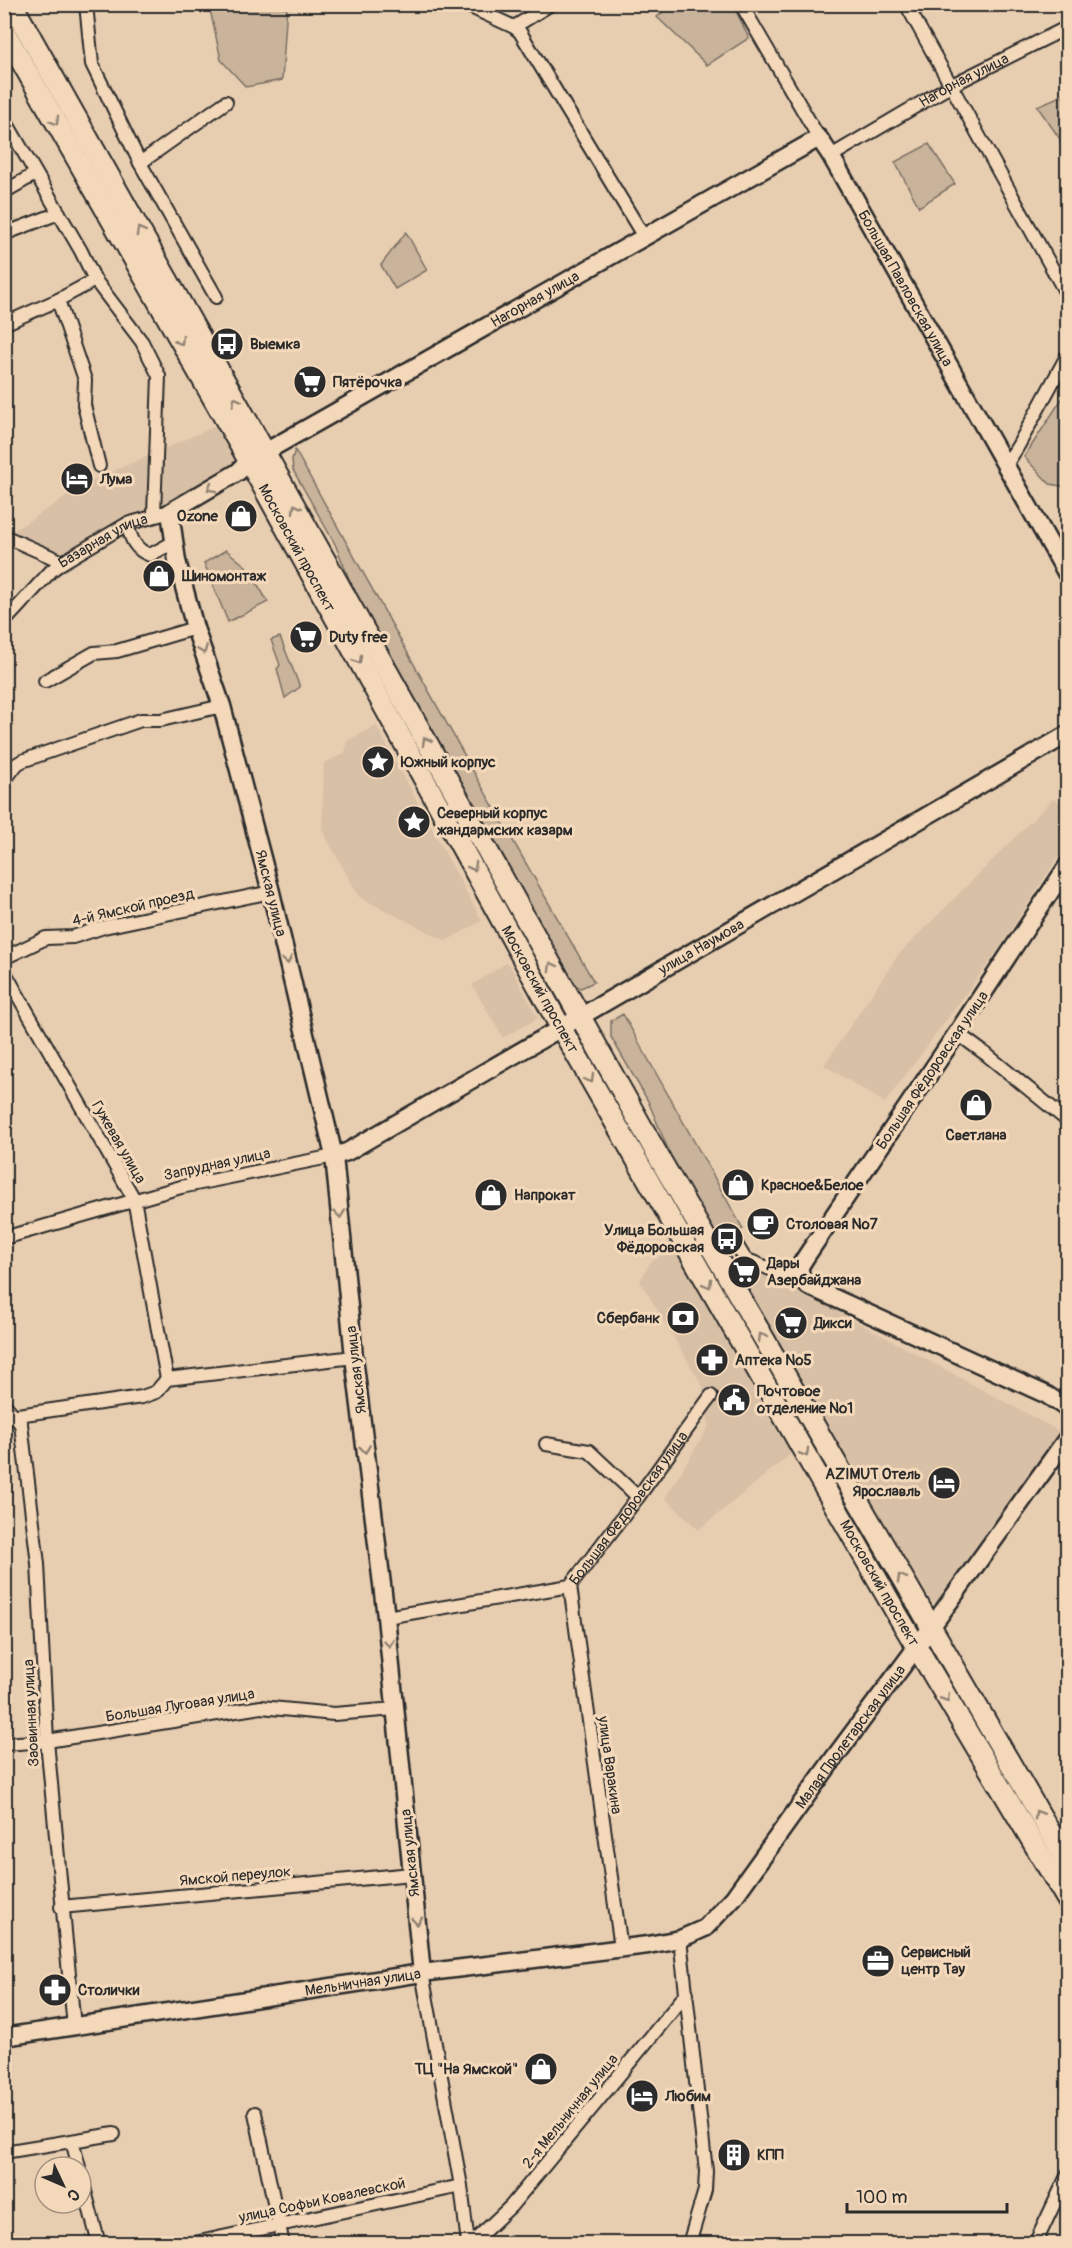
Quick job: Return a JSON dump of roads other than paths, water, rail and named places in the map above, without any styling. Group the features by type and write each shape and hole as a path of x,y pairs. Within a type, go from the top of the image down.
{"main road":[{"name":"Московский проспект","path":"12,4 257,457 561,1028 916,1647 1068,1901"},
{"name":"Московский проспект","path":"17,4 35,44"},
{"name":"Московский проспект","path":"4,32 257,457 930,1629 1068,1863"},
{"name":"Московский проспект","path":"4,40 27,70"}],"street":[{"path":"86,4 92,64 140,164 216,297"},
{"path":"464,4 520,32 645,237"},
{"path":"514,27 550,4"},
{"name":"Большая Павловская улица","path":"741,4 831,156 1068,576"},
{"path":"906,4 1068,297"},
{"name":"Нагорная улица","path":"831,156 950,87 1068,27"},
{"path":"140,164 226,102"},
{"path":"6,122 81,250 95,280 142,342 159,375 154,514 170,512"},
{"name":"Нагорная улица","path":"257,457 819,138"},
{"path":"4,192 35,174"},
{"path":"4,234 58,213"},
{"path":"4,324 58,300 95,280"},
{"path":"58,300 85,380 84,405 99,466"},
{"path":"1006,465 1068,354"},
{"name":"Базарная улица","path":"4,622 52,570 63,562 127,524 170,512 238,472 257,457"},
{"name":"Ямская улица","path":"170,512 177,561 195,628 222,706 271,892 334,1156 354,1357 386,1617 422,1973 469,2244"},
{"path":"127,524 134,545 143,553 150,555 174,542"},
{"path":"4,536 63,562"},
{"path":"45,681 94,653 117,651 195,628"},
{"path":"4,781 22,761 141,720 161,720 222,706"},
{"name":"улица Наумова","path":"334,1156 347,1152 1068,734"},
{"name":"Большая Фёдоровская улица","path":"800,1275 800,1266 1068,865"},
{"name":"4-й Ямской проезд","path":"4,958 46,938 73,937 104,927 271,892"},
{"name":"Гужевая улица","path":"4,971 134,1199 168,1379"},
{"path":"957,1033 1068,1121"},
{"name":"Запрудная улица","path":"4,1238 181,1186 334,1156"},
{"path":"736,1244 744,1259 778,1272 800,1275 808,1286 1047,1395 1068,1409"},
{"path":"10,1416 142,1397 156,1392 168,1379 354,1357"},
{"name":"Большая Фёдоровская улица","path":"386,1617 570,1586 711,1396"},
{"name":"Заовинная улица","path":"4,1404 10,1416 21,1424 38,1564 47,1741 74,2027"},
{"name":"Малая Пролетарская улица","path":"715,1918 734,1897 1068,1437"},
{"path":"546,1444 589,1450 638,1497"},
{"name":"улица Варакина","path":"570,1586 621,1948"},
{"name":"Большая Луговая улица","path":"4,1744 47,1741 261,1707 334,1714 395,1709"},
{"name":"Ямской переулок","path":"61,1907 412,1874"},
{"name":"Мельничная улица","path":"4,2037 422,1973 680,1939 705,1928 715,1918"},
{"path":"680,1939 706,2171 705,2190 689,2244"},
{"name":"2-я Мельничная улица","path":"469,2244 511,2206 687,1993"},
{"path":"255,2113 283,2244"},
{"path":"4,2152 114,2134"},
{"path":"72,2141 76,2155"},
{"path":"1035,2244 1068,2174"},
{"name":"улица Софьи Ковалевской","path":"190,2244 460,2186"},
{"path":"91,2215 99,2244"}],"place":[{"name":"Выемка","path":"227,344"},
{"name":"Пятёрочка","path":"310,382"},
{"name":"Лума","path":"77,479"},
{"name":"Ozone","path":"241,516"},
{"name":"Шиномонтаж","path":"159,576"},
{"name":"Duty free","path":"306,637"},
{"name":"Южный корпус","path":"378,762"},
{"name":"Северный корпус жандармских казарм","path":"414,822"},
{"name":"Светлана","path":"976,1105"},
{"name":"Красное&Белое","path":"738,1185"},
{"name":"Напрокат","path":"491,1195"},
{"name":"Столовая №7","path":"763,1224"},
{"name":"Улица Большая Фёдоровская","path":"727,1239"},
{"name":"Дары Азербайджана","path":"744,1272"},
{"name":"Сбербанк","path":"683,1318"},
{"name":"Дикси","path":"791,1323"},
{"name":"Аптека №5","path":"712,1360"},
{"name":"Почтовое отделение №1","path":"734,1400"},
{"name":"AZIMUT Отель Ярославль","path":"944,1483"},
{"name":"Сервисный центр Тау","path":"878,1961"},
{"name":"Столички","path":"55,1990"},
{"name":"ТЦ \"На Ямской\"","path":"541,2069"},
{"name":"Любим","path":"642,2096"},
{"name":"КПП","path":"734,2155"}]}
